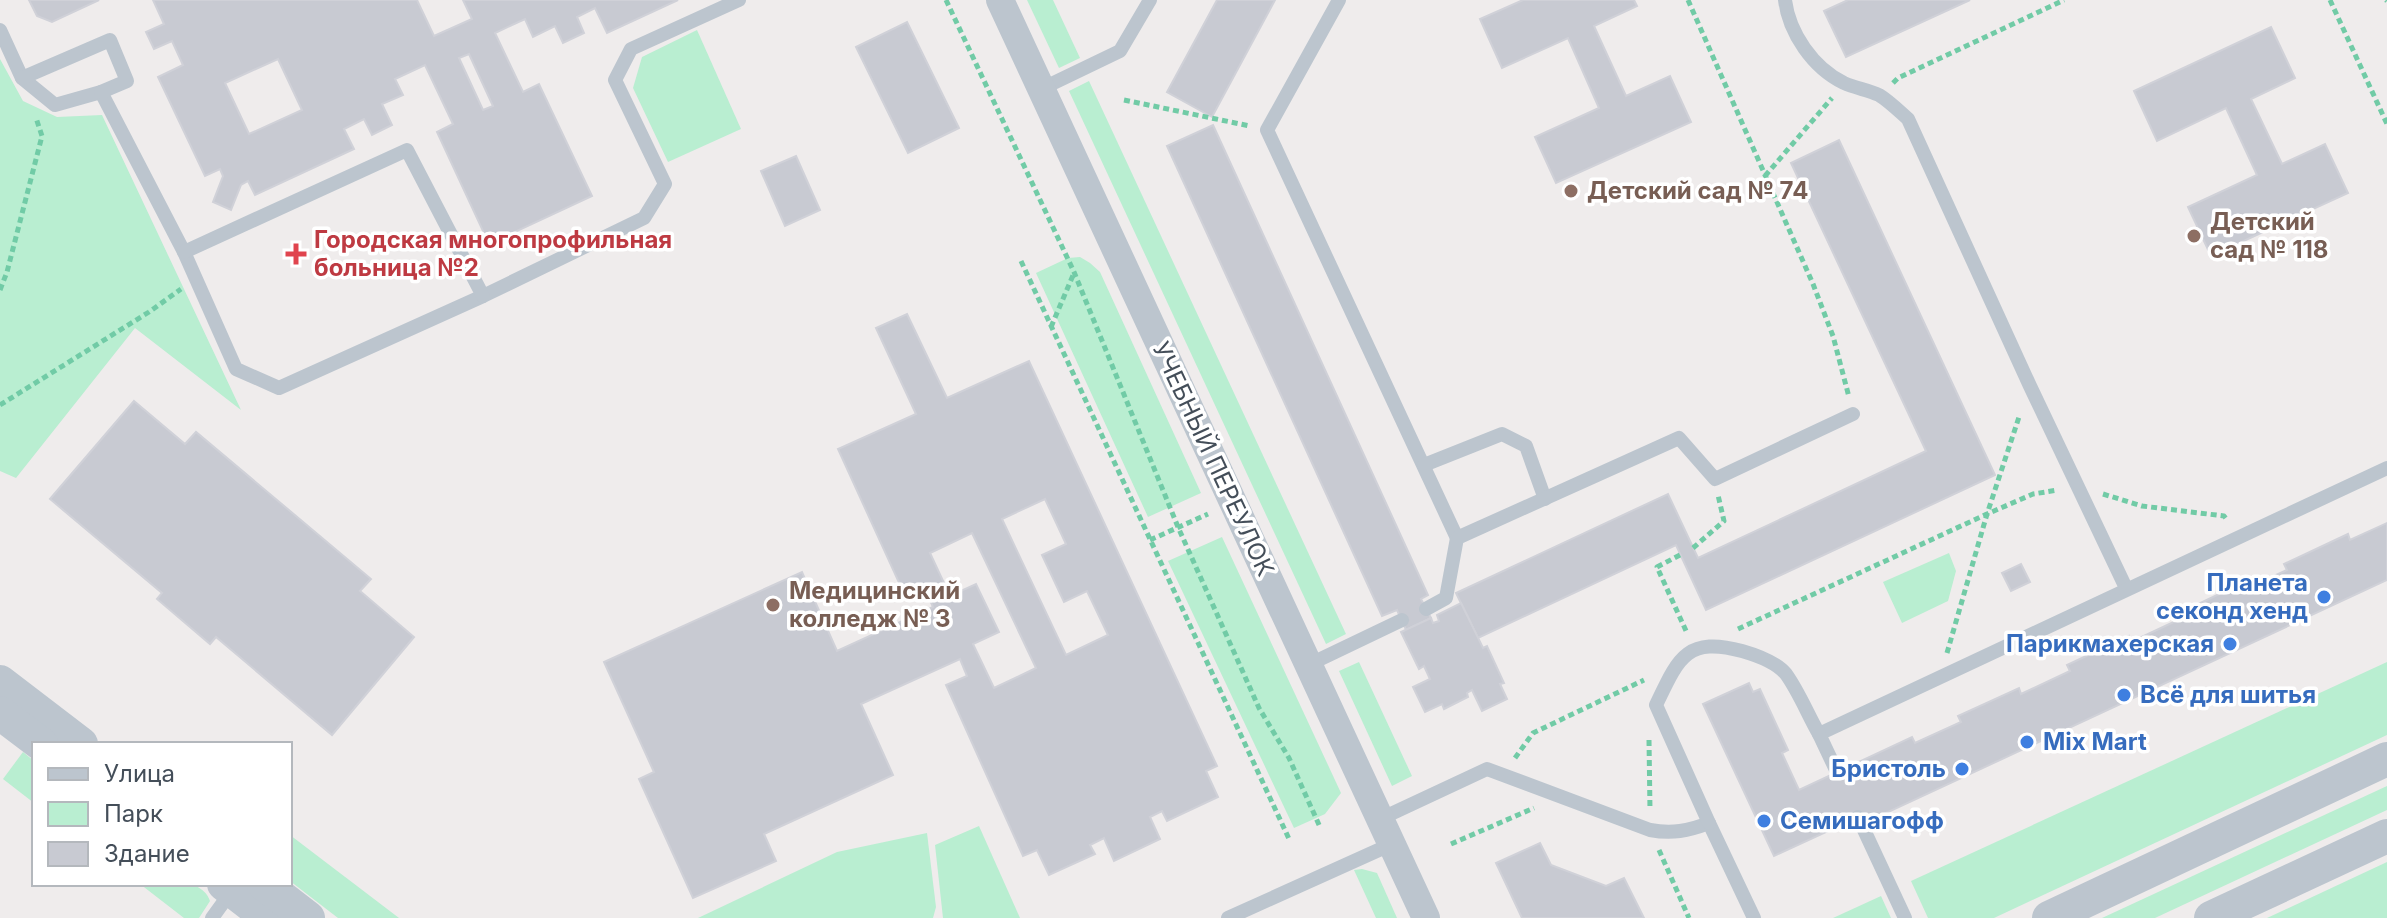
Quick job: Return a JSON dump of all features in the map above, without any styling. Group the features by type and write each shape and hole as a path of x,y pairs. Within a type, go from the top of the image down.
{"street":[{"name":"УЧЕБНЫЙ ПЕРЕУЛОК","path":"1000,0 1426,918"},
{"path":"0,682 78,742"},
{"path":"0,713 38,742"},
{"path":"2049,918 2387,759"},
{"path":"2211,918 2387,836"},
{"path":"239,886 268,918"},
{"path":"239,886 308,918"}],"lane":[{"path":"101,92 184,252 236,369 279,388 483,296 644,218 665,184 615,80 631,49 739,0"},
{"path":"1041,89 1120,51 1150,0"},
{"path":"1339,0 1267,130 1457,538 1446,598 1426,609"},
{"path":"1785,0 1789,22 1822,69 1842,82 1881,96 1908,119 2126,588"},
{"path":"0,30 22,78 55,105 127,81 110,40 22,78"},
{"path":"184,252 407,150 483,296"},
{"path":"1457,538 1679,438 1715,479 1853,414"},
{"path":"1424,465 1502,434 1526,446 1545,499"},
{"path":"1819,734 2387,468"},
{"path":"1308,665 1402,620"},
{"path":"1754,918 1656,705 1675,665 1694,649 1719,645 1758,655 1784,672 1837,772"},
{"path":"1228,918 1386,832 1487,769 1650,830 1667,833 1709,823"},
{"path":"1858,817 1905,918"},
{"path":"212,918 239,886"}],"path":[{"path":"946,0 1074,272 1178,527 1259,708 1289,758 1320,827"},
{"path":"1688,0 1823,310 1853,414"},
{"path":"1881,96 1898,78 2064,0"},
{"path":"2330,0 2387,124"},
{"path":"0,290 42,136 22,78"},
{"path":"1765,176 1829,102 1842,82"},
{"path":"1124,100 1267,130"},
{"path":"1021,261 1290,841"},
{"path":"1051,327 1074,272"},
{"path":"0,405 149,312 196,278"},
{"path":"1940,677 1987,514 2030,386"},
{"path":"1693,548 1724,521 1715,479"},
{"path":"1719,645 1731,633 2033,494 2077,486 2142,506 2224,516 2242,535"},
{"path":"1150,540 1210,513"},
{"path":"1680,555 1657,567 1694,649"},
{"path":"1503,775 1533,733 1675,665"},
{"path":"1451,844 1561,796"}],"green space":[{"path":"1027,0 1053,0 1080,58 1059,68"},
{"path":"697,30 741,129 668,162 633,88 642,57"},
{"path":"0,59 23,101 57,117 102,115 241,410 135,328 16,478 0,471"},
{"path":"1089,81 1346,634 1326,644 1069,91"},
{"path":"1080,257 1100,272 1201,493 1148,517 1036,273 1068,258"},
{"path":"1222,537 1341,793 1325,814 1294,828 1168,561"},
{"path":"1949,553 1956,571 1948,601 1902,623 1883,582"},
{"path":"1359,662 1412,776 1392,786 1339,671"},
{"path":"2387,662 2387,735 1994,918 1928,918 1911,881"},
{"path":"23,752 32,759 32,801 3,779"},
{"path":"2387,786 2387,810 2155,918 2102,918"},
{"path":"979,826 1020,918 943,918 935,845"},
{"path":"927,833 936,907 933,918 698,918 837,852"},
{"path":"292,837 399,918 338,918 292,883"},
{"path":"2387,862 2387,918 2267,918"},
{"path":"1354,870 1377,873 1397,918 1376,918"},
{"path":"143,886 198,887 210,901 199,918 184,918"},
{"path":"1881,896 1891,918 1833,918"}],"building":[{"path":"29,0 99,0 52,22 37,16"},
{"path":"153,0 417,0 434,36 472,19 463,0 678,0 607,33 595,8 577,17 584,33 563,43 555,26 533,37 525,19 495,33 523,92 539,84 592,196 489,244 437,132 453,124 425,65 395,79 403,95 382,104 392,125 372,135 364,119 344,129 354,149 255,195 248,181 241,185 231,210 213,202 223,176 220,169 205,176 158,77 183,65 172,41 154,49 146,32 164,24","holes":["469,54 493,106 483,110 459,58","278,59 302,110 249,134 225,83"]},
{"path":"1217,0 1275,0 1212,117 1167,92"},
{"path":"1523,0 1634,0 1637,6 1594,26 1626,96 1670,76 1691,122 1556,183 1535,137 1599,108 1568,38 1502,68 1480,19"},
{"path":"1848,0 1970,0 1846,57 1824,11"},
{"path":"907,22 959,128 908,153 856,47"},
{"path":"2271,27 2295,78 2251,99 2282,164 2325,144 2348,193 2211,256 2188,207 2257,175 2226,108 2157,141 2134,91"},
{"path":"1213,125 1428,595 1421,599 1431,618 1406,630 1397,610 1382,616 1167,146"},
{"path":"1839,140 1995,475 1706,610 1676,545 1478,638 1456,593 1668,494 1698,558 1926,451 1791,163"},
{"path":"796,156 820,210 785,226 761,171"},
{"name":"Медицинский колледж № 3","path":"907,314 947,398 1029,361 1217,766 1206,771 1218,797 1167,821 1162,811 1150,817 1160,839 1114,861 1104,838 1090,845 1095,854 1049,875 1037,850 1023,856 946,685 967,676 960,659 861,704 893,775 764,834 776,861 693,898 639,779 654,772 604,662 802,572 837,651 933,607 925,589 906,598 838,449 916,414 876,328","holes":["1045,499 1066,544 1042,555 1064,602 1087,591 1108,635 1066,655 1002,519","972,533 1036,668 994,688 973,644 999,632 976,584 950,596 930,553"]},
{"path":"134,401 185,444 196,432 371,579 360,591 414,637 332,735 216,637 210,644 157,599 162,593 50,499"},
{"path":"2387,523 2387,580 1871,820 1867,813 1774,856 1703,704 1749,683 1753,692 1760,689 1788,750 1782,753 1799,790 1912,737 1915,743 1961,722 1958,716 2019,688 2021,694 2070,671 2067,665 2129,636 2131,642 2178,620 2175,615 2238,585 2241,591 2287,570 2284,564 2348,534 2350,540"},
{"path":"2021,564 2030,582 2011,591 2002,573"},
{"path":"1461,603 1483,648 1487,646 1504,683 1500,684 1507,699 1482,711 1472,690 1467,693 1468,697 1444,709 1442,704 1425,712 1413,687 1430,679 1424,666 1419,669 1401,632 1431,618 1433,623 1439,621 1437,615"},
{"path":"1540,843 1551,865 1606,886 1624,878 1644,918 1522,918 1496,863"}],"place":[{"name":"Детский сад № 74","path":"1571,191"},
{"name":"Детский сад № 118","path":"2194,236"},
{"name":"Городская многопрофильная больница №2","path":"296,254"},
{"name":"Планета секонд хенд","path":"2324,597"},
{"name":"Медицинский колледж № 3","path":"773,605"},
{"name":"Парикмахерская","path":"2230,644"},
{"name":"Всё для шитья","path":"2124,695"},
{"name":"Mix Mart","path":"2027,742"},
{"name":"Бристоль","path":"1962,769"},
{"name":"Семишагофф","path":"1764,821"}]}
